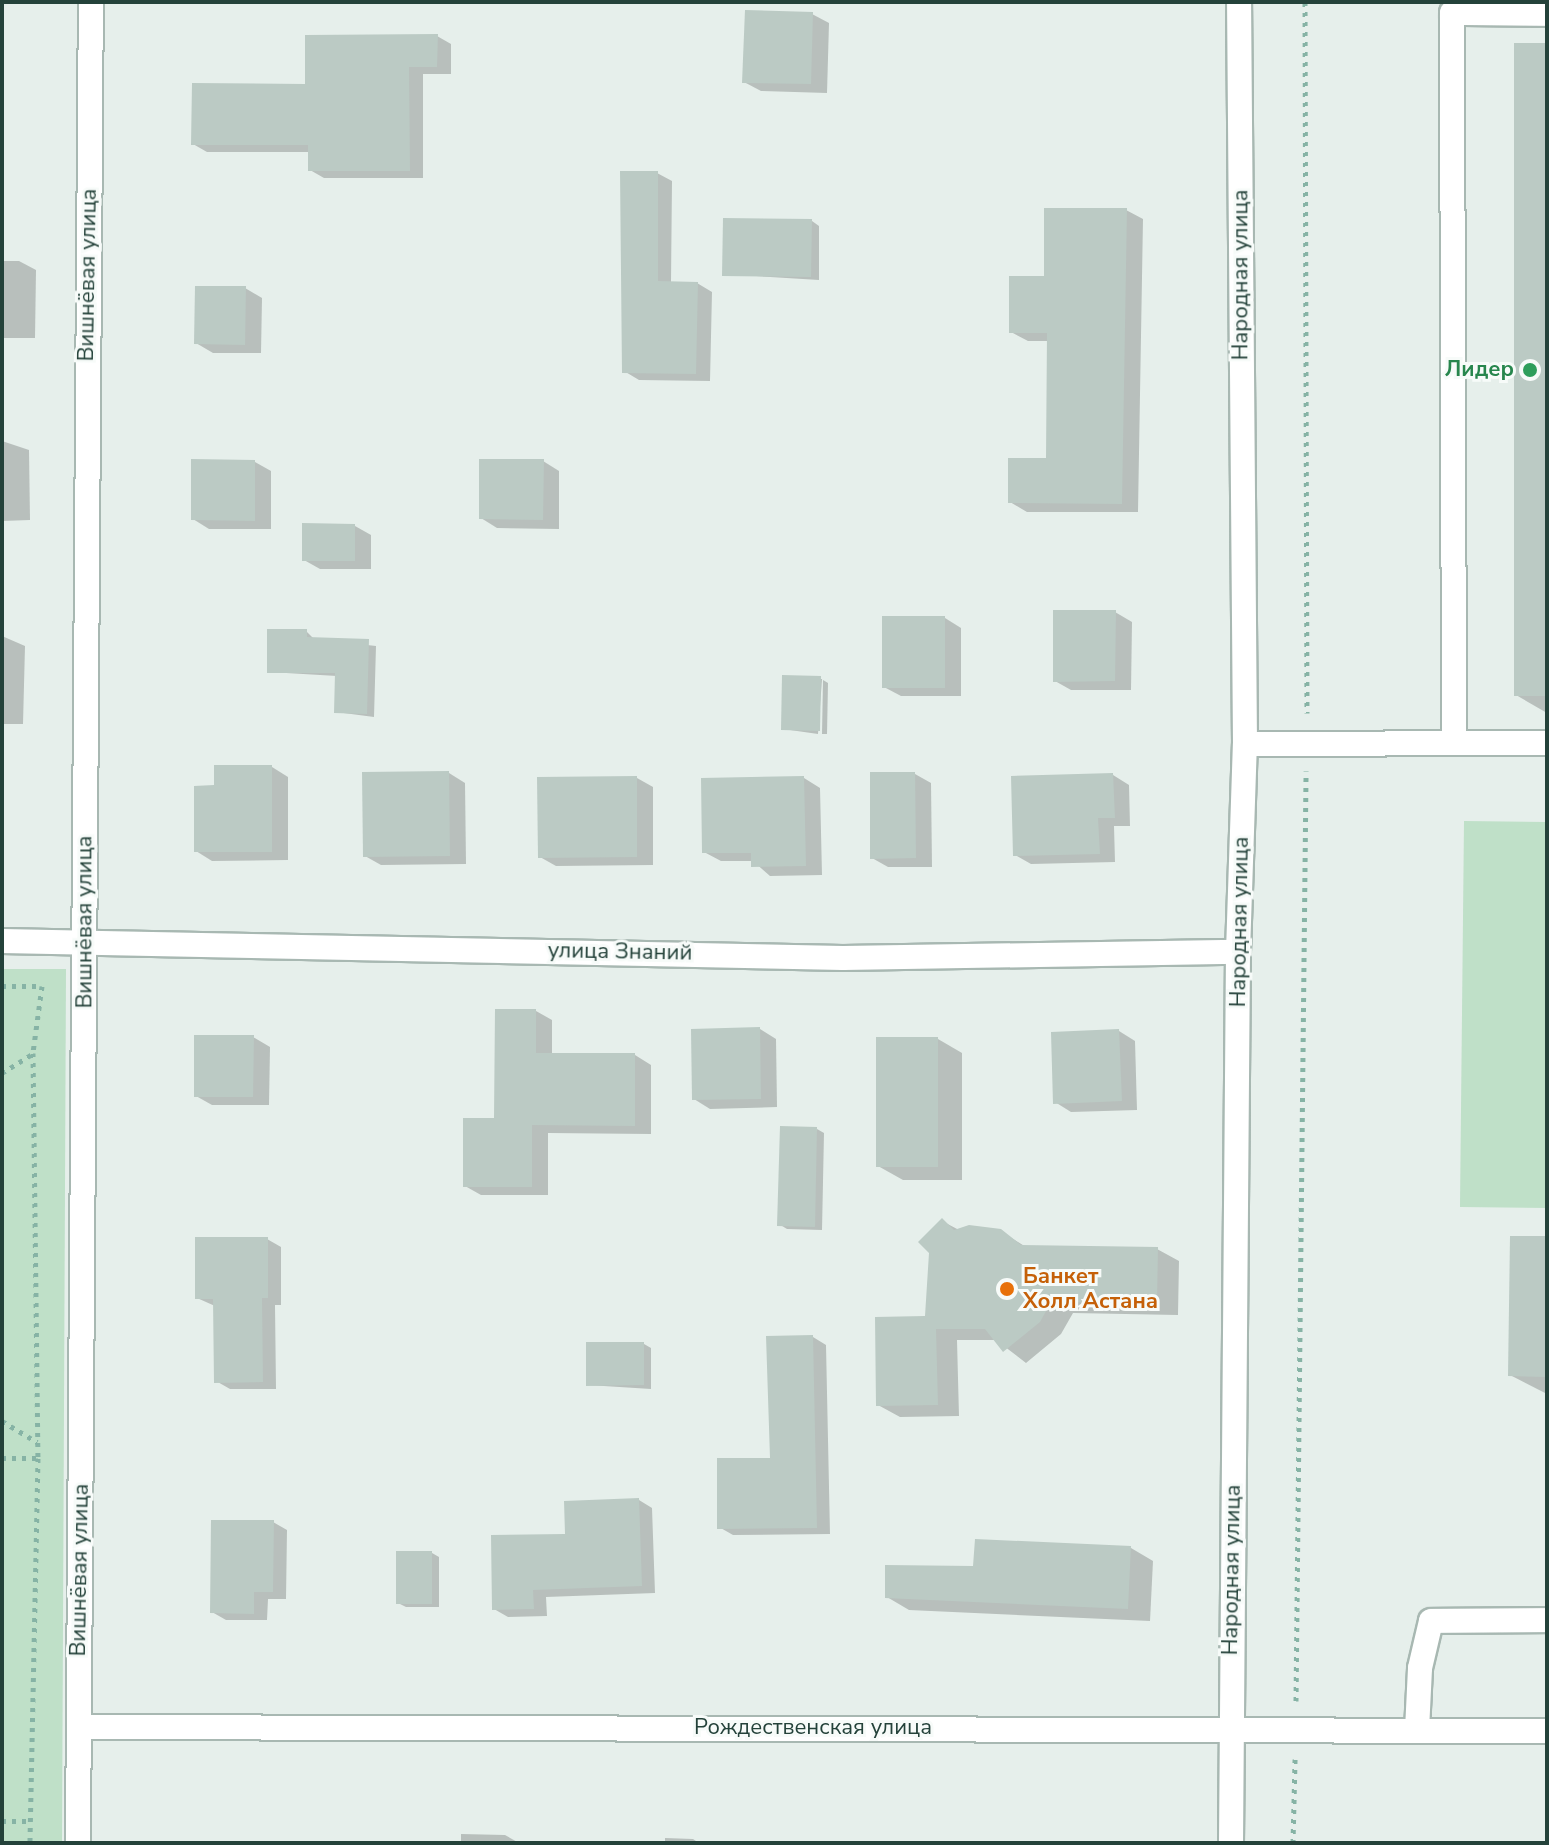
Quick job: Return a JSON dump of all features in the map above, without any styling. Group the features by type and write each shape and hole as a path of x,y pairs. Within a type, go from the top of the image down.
{"street":[{"name":"Вишнёвая улица","path":"78,1843 91,2"},
{"name":"Народная улица","path":"1231,1843 1238,952 1245,744 1239,2"},
{"path":"1454,743 1452,13 1547,14"},
{"path":"1245,744 1547,743"},
{"name":"улица Знаний","path":"2,941 86,940 843,958 1238,952"},
{"path":"1417,1730 1420,1668 1431,1621 1547,1620"},
{"name":"Рождественская улица","path":"79,1727 1231,1727 1547,1731"}],"path":[{"path":"1293,1843 1307,744 1305,2"},
{"path":"2,986 42,986 33,1053 38,1458 30,1843"},
{"path":"2,1073 33,1053"},
{"path":"2,1421 38,1443"},
{"path":"2,1458 38,1458"},
{"path":"2,1821 30,1821"}],"green space":[{"path":"1464,821 1547,822 1547,1208 1460,1207"},
{"path":"2,969 66,969 62,1843 2,1843"}],"building":[{"path":"745,10 813,12 811,84 742,83"},
{"path":"438,34 437,67 409,67 410,171 308,171 308,145 191,145 192,83 305,84 305,35"},
{"name":"Лидер","path":"1514,43 1547,43 1547,696 1514,696"},
{"path":"620,171 658,171 658,281 698,282 696,374 622,373"},
{"path":"1044,208 1127,208 1122,504 1008,503 1008,458 1046,458 1047,333 1009,333 1009,276 1044,276"},
{"path":"723,218 812,219 811,277 722,276"},
{"path":"195,286 246,286 245,345 194,344"},
{"path":"191,459 255,460 255,521 191,520"},
{"path":"479,459 544,459 543,520 479,519"},
{"path":"302,523 355,524 355,561 302,561"},
{"path":"1053,610 1116,610 1115,681 1053,682"},
{"path":"882,616 945,616 945,688 882,688"},
{"path":"267,629 307,629 307,637 369,639 367,714 334,713 335,673 267,673"},
{"path":"782,675 821,676 820,731 781,730"},
{"path":"214,765 272,765 272,852 194,852 194,786 214,785"},
{"path":"449,771 450,856 363,857 362,772"},
{"path":"870,772 915,772 916,858 870,859"},
{"path":"1113,773 1115,818 1098,818 1100,854 1013,856 1011,776"},
{"path":"637,776 637,857 538,858 537,777"},
{"path":"804,776 806,866 751,867 751,853 702,853 701,778"},
{"path":"495,1009 536,1009 536,1053 635,1053 635,1126 532,1125 532,1187 463,1187 463,1118 494,1118"},
{"path":"760,1027 761,1099 692,1100 691,1029"},
{"path":"1119,1029 1122,1101 1053,1104 1051,1032"},
{"path":"194,1035 254,1035 253,1097 194,1097"},
{"path":"876,1037 938,1037 938,1167 876,1167"},
{"path":"780,1126 817,1127 815,1227 777,1226"},
{"path":"942,1218 954,1230 969,1225 1001,1229 1021,1245 1158,1247 1157,1303 1051,1302 1040,1322 1003,1352 985,1329 936,1329 938,1405 876,1406 875,1317 925,1316 929,1253 918,1242"},
{"path":"1510,1236 1547,1236 1547,1377 1508,1376"},
{"path":"195,1237 268,1237 268,1298 262,1298 263,1382 214,1383 213,1299 195,1299"},
{"path":"813,1335 817,1528 717,1529 717,1458 770,1458 766,1336"},
{"path":"586,1342 644,1342 644,1385 586,1386"},
{"path":"639,1498 642,1586 533,1590 534,1609 492,1610 491,1535 565,1534 564,1501"},
{"path":"211,1520 274,1520 273,1592 254,1592 254,1614 210,1613"},
{"path":"975,1539 1131,1546 1128,1609 885,1598 885,1565 973,1566"},
{"path":"396,1551 432,1551 432,1604 396,1604"}],"place":[{"name":"Лидер","path":"1530,370"},
{"name":"Банкет Холл Астана","path":"1007,1289"}]}
